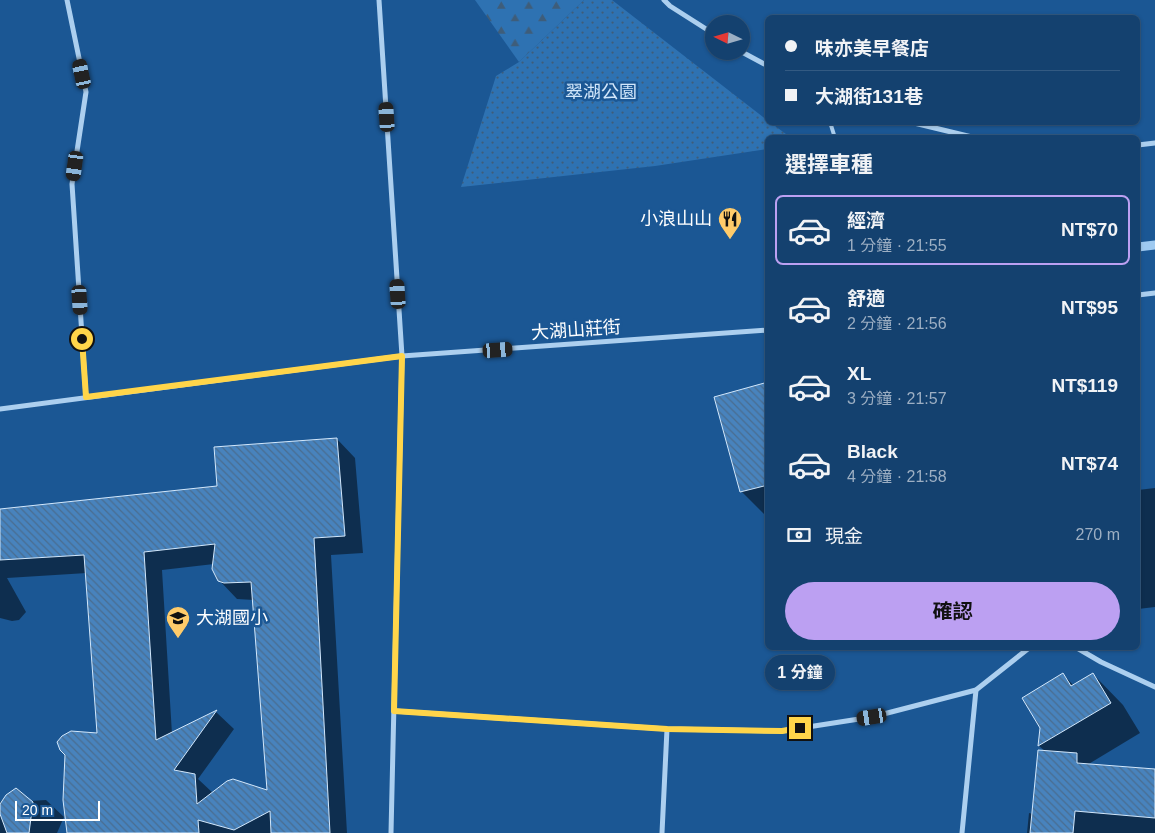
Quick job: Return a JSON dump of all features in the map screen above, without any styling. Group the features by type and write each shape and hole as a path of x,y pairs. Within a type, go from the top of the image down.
{"street":[{"path":"67,0 86,92 72,184 86,397"},
{"path":"379,0 402,356 391,833"},
{"path":"664,0 670,6 705,28"},
{"path":"750,56 765,64"},
{"path":"922,125 964,135"},
{"path":"1140,144 1155,143"},
{"path":"1140,295 1155,293"},
{"name":"大湖山莊街","path":"0,409 402,356 765,330"},
{"path":"394,711 667,729 782,731 872,717 976,690 1026,650"},
{"path":"1080,650 1101,662 1155,687"},
{"path":"962,833 976,690"},
{"path":"662,833 667,729"}],"green space":[{"path":"475,0 584,0 519,62"},
{"name":"翠湖公園","path":"584,0 612,0 765,118 765,125 774,125 787,135 765,135 765,149 655,166 461,187 496,76 519,62"}],"building":[{"path":"765,383 765,486 740,492 714,397"},
{"path":"337,438 345,536 314,538 330,833 271,833 270,811 234,830 198,820 199,833 67,833 63,800 65,755 60,750 57,742 62,736 71,731 97,733 84,555 0,560 0,509 217,486 214,447","holes":["215,544 212,569 218,581 224,583 251,582 267,790 233,779 227,781 197,804 195,774 174,770 217,710 156,740 144,552"]},
{"path":"1063,673 1071,686 1093,673 1111,703 1038,746 1040,728 1022,698"},
{"path":"1038,750 1077,753 1077,763 1155,769 1155,818 1075,811 1073,833 1030,833"},
{"path":"16,788 33,802 29,833 7,833 0,814 0,804 6,795"}],"waterway":[{"path":"1140,247 1155,245"}],"place":[{"name":"小浪山山","path":"730,240"},
{"name":"大湖國小","path":"178,639"}],"route":[{"path":"82,339 86,397 402,356 394,711 667,729 782,731 800,728"}]}
